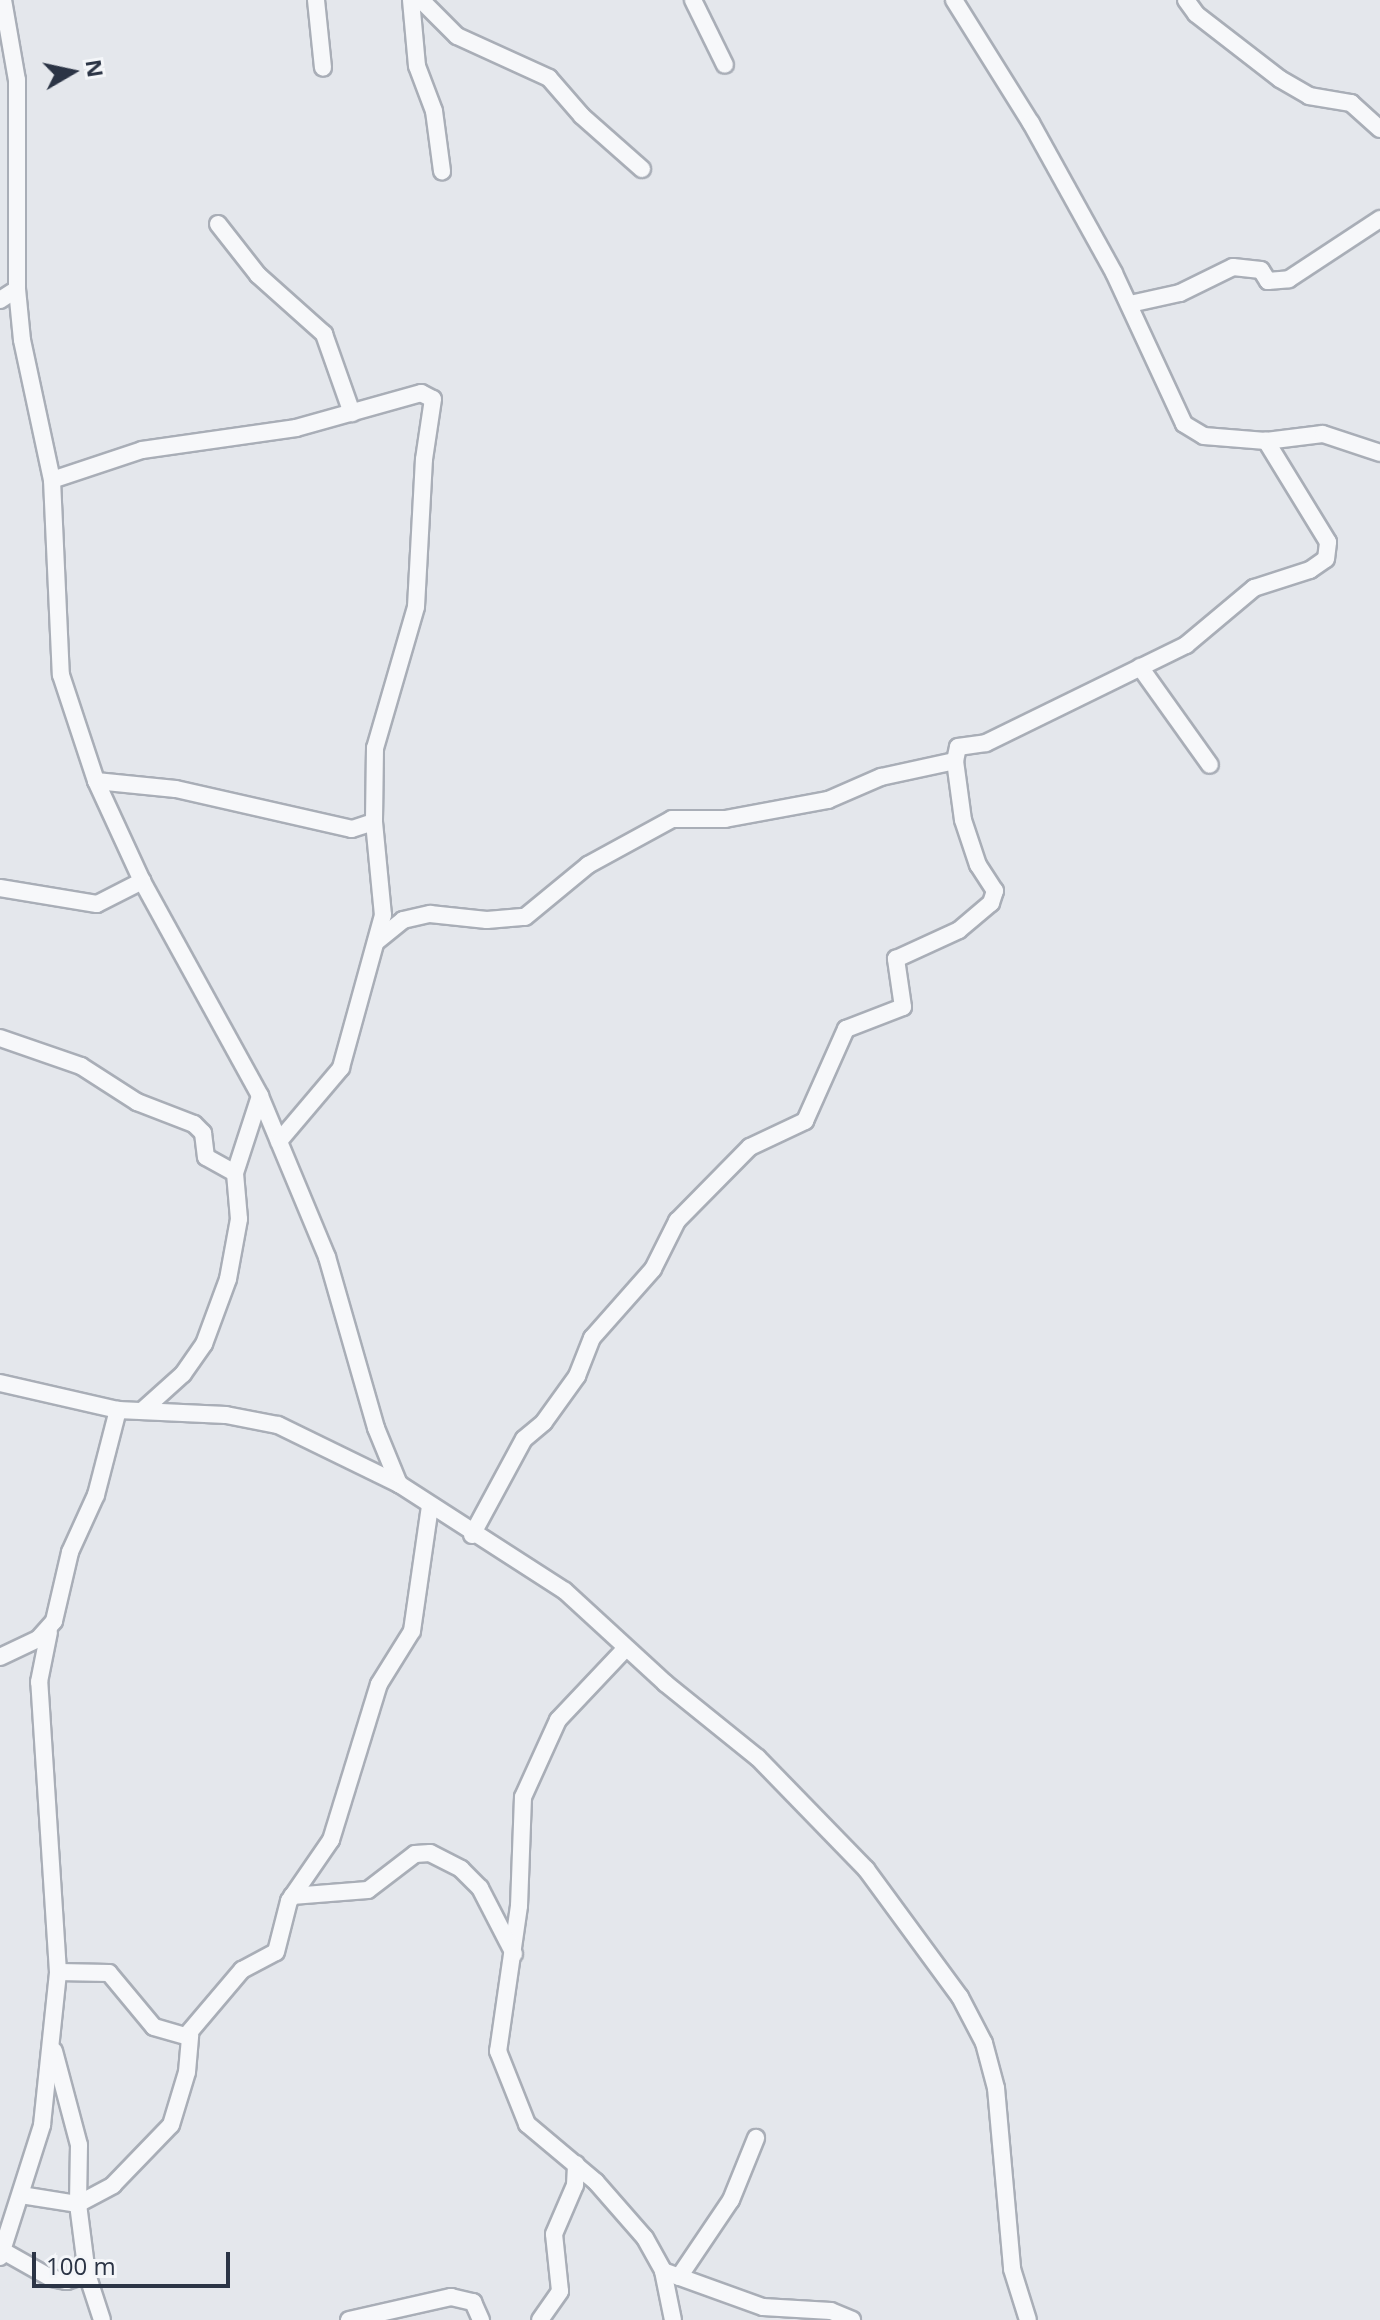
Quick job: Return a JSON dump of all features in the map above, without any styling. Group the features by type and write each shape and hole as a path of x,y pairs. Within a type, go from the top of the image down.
{"street":[{"path":"3,0 17,80 17,289 22,340 52,480 61,675 96,781 142,881 260,1096 279,1141 327,1257 376,1428 399,1484"},
{"path":"316,0 323,68"},
{"path":"411,0 417,66 434,111 442,171"},
{"path":"421,0 457,36 549,78 582,116 642,169"},
{"path":"693,0 725,65"},
{"path":"954,0 1031,123 1130,304 1184,424 1204,436 1266,441 1323,434 1380,453"},
{"path":"1186,0 1196,14 1280,79 1309,96 1351,103 1380,129"},
{"path":"1130,304 1180,293 1233,267 1261,270 1270,282 1289,279 1380,219"},
{"path":"218,224 258,275 324,334 352,413"},
{"path":"0,300 17,289"},
{"path":"52,480 142,450 296,428 421,393 431,396 434,404 424,459 416,607 376,741 374,822 383,902 376,942 341,1068 279,1141"},
{"path":"472,1535 524,1439 544,1422 577,1376 592,1338 653,1269 677,1221 750,1147 805,1121 846,1029 903,1007 896,959 959,930 991,903 995,891 978,865 966,830 955,761 958,747 986,743 1201,636 1254,588 1310,570 1326,559 1328,542 1266,441"},
{"path":"1140,667 1210,765"},
{"path":"376,942 403,920 430,914 487,920 525,917 588,865 672,819 725,819 828,800 881,777 955,761"},
{"path":"96,781 176,789 352,829 374,822"},
{"path":"0,888 97,904 142,881"},
{"path":"0,1038 81,1066 137,1102 194,1124 203,1133 206,1157 235,1173"},
{"path":"143,1410 183,1374 204,1344 228,1279 237,1232 235,1173 260,1096"},
{"path":"0,1383 118,1410 226,1415 278,1425 399,1484 472,1535 554,1583 799,1796 866,1869 960,1997 984,2043 996,2088 1008,2239 1028,2320"},
{"path":"87,2274 67,2281 51,2278 1,2254 4,2232 21,2195 42,2125 58,1972 39,1682 73,1540 96,1495 118,1410"},
{"path":"21,2195 78,2204 113,2185 166,2133 187,2072 190,2035 242,1970 276,1952 292,1896 330,1845 375,1696 412,1631 430,1506"},
{"path":"0,1657 49,1632"},
{"path":"626,1648 558,1720 523,1797 514,1954 498,2041 501,2062 527,2124 576,2164 635,2225 671,2274 673,2320"},
{"path":"292,1896 368,1890 415,1854 430,1853 475,1882 514,1954"},
{"path":"58,1972 109,1973 159,2031 190,2035"},
{"path":"50,2034 82,2160 78,2204 87,2274 102,2320"},
{"path":"671,2274 731,2200 756,2138"},
{"path":"540,2320 560,2291 554,2234 575,2185 576,2164"},
{"path":"671,2274 763,2307 831,2311 852,2320"},
{"path":"349,2320 451,2297 473,2302 481,2320"}]}
